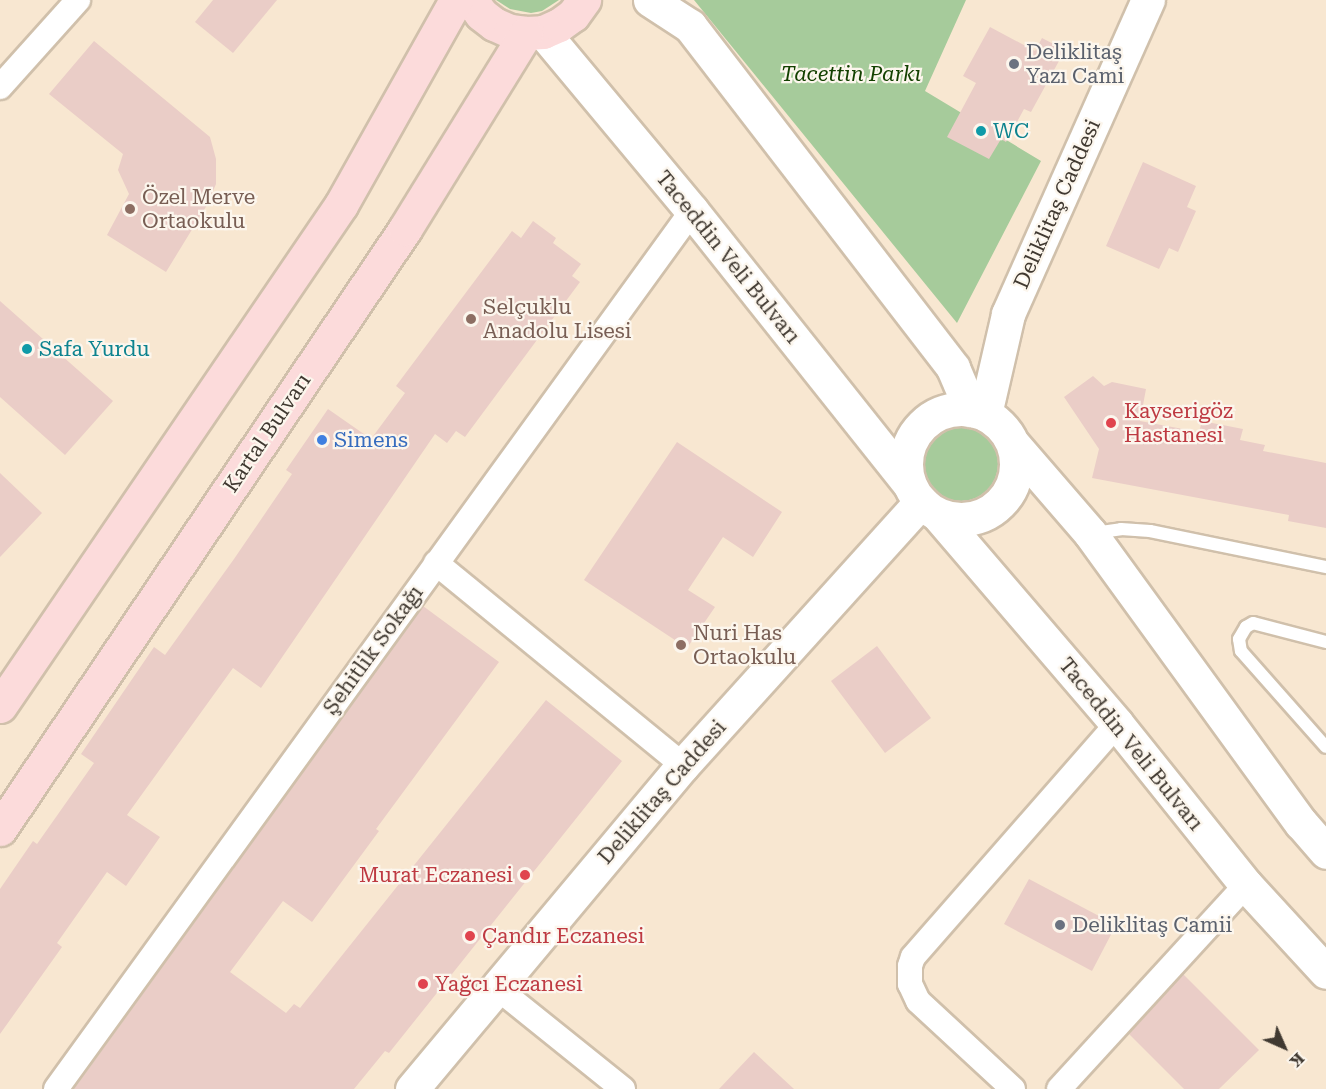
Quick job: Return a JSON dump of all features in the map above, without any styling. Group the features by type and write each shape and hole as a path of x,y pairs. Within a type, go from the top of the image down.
{"main road":[{"path":"0,706 341,206 456,0"},
{"path":"471,0 481,14 494,24 510,31 535,32 559,25 573,15 584,0"},
{"name":"Kartal Bulvarı","path":"0,829 405,229 535,32"}],"street":[{"path":"0,87 78,0"},
{"path":"650,0 690,26 953,368 978,412"},
{"name":"Deliklitaş Caddesi","path":"978,412 1008,314 1148,0"},
{"name":"Taceddin Veli Bulvarı","path":"535,32 692,211 923,500 1117,724 1246,885 1326,972"},
{"name":"Şehitlik Sokağı","path":"56,1089 692,211"},
{"path":"1014,445 1016,474 1012,488 993,510 980,517 966,519 923,500 906,469 911,441 919,429 942,412 978,412 997,422 1090,533 1301,823 1326,852"},
{"name":"Deliklitaş Caddesi","path":"412,1089 683,765 923,500"},
{"path":"436,563 683,765"},
{"path":"1013,1089 918,1001 910,984 910,966 914,957 1117,724"},
{"path":"1059,1089 1246,885"},
{"path":"496,987 623,1089"}],"lane":[{"path":"1090,533 1121,529 1150,531 1326,567"},
{"path":"1326,642 1253,624 1246,627 1239,639 1241,651 1326,747"}],"green space":[{"path":"496,0 559,0 542,11 531,13 510,9"},
{"name":"Tacettin Parkı","path":"694,0 966,0 925,91 1041,161 957,323"},
{"path":"961,427 975,430 987,438 995,450 998,464 995,478 987,490 975,498 961,501 947,498 935,490 927,478 924,464 927,450 935,438 947,430"}],"building":[{"path":"213,0 277,0 233,53 195,22"},
{"path":"990,27 1035,51 1042,38 1065,50 1031,112 1024,109 1006,142 1001,139 989,159 947,137 976,83 963,76"},
{"path":"94,41 210,137 216,159 216,184 207,205 166,272 107,235 129,194 118,170 123,154 49,94"},
{"path":"1143,162 1196,186 1187,207 1196,211 1178,252 1169,248 1159,269 1106,246"},
{"path":"533,221 556,238 553,243 581,264 572,276 580,282 465,437 456,431 447,443 435,434 261,688 233,668 127,815 160,837 126,886 107,872 57,943 62,947 0,1034 0,889 33,841 37,844 94,763 81,754 154,647 165,655 234,559 292,474 286,470 328,409 371,439 405,393 396,386 512,231 521,238"},
{"name":"Safa Yurdu","path":"0,301 113,401 65,455 0,397"},
{"path":"1093,376 1104,386 1112,382 1146,389 1140,421 1199,432 1202,421 1243,429 1240,440 1265,445 1263,451 1326,463 1326,528 1288,521 1289,515 1092,478 1099,449 1064,397"},
{"path":"677,442 782,512 753,557 723,537 688,590 715,607 687,648 584,580"},
{"path":"0,473 42,513 0,557"},
{"path":"423,606 499,662 376,829 379,831 312,922 283,901 230,972 286,1013 294,1004 300,1008 546,700 622,761 389,1053 385,1051 354,1089 74,1089"},
{"path":"877,646 931,718 885,753 831,681"},
{"name":"Deliklitaş Camii","path":"1029,879 1116,925 1092,971 1004,924"},
{"path":"1183,974 1259,1050 1219,1089 1184,1089 1129,1034"},
{"path":"754,1052 794,1089 719,1089"}],"place":[{"name":"Deliklitaş Yazı Cami","path":"1014,64"},
{"name":"WC","path":"981,131"},
{"name":"Özel Merve Ortaokulu","path":"130,209"},
{"name":"Selçuklu Anadolu Lisesi","path":"471,319"},
{"name":"Safa Yurdu","path":"27,349"},
{"name":"Kayserigöz Hastanesi","path":"1111,423"},
{"name":"Simens","path":"322,440"},
{"name":"Nuri Has Ortaokulu","path":"681,645"},
{"name":"Murat Eczanesi","path":"525,875"},
{"name":"Deliklitaş Camii","path":"1060,925"},
{"name":"Çandır Eczanesi","path":"470,936"},
{"name":"Yağcı Eczanesi","path":"423,984"}]}
